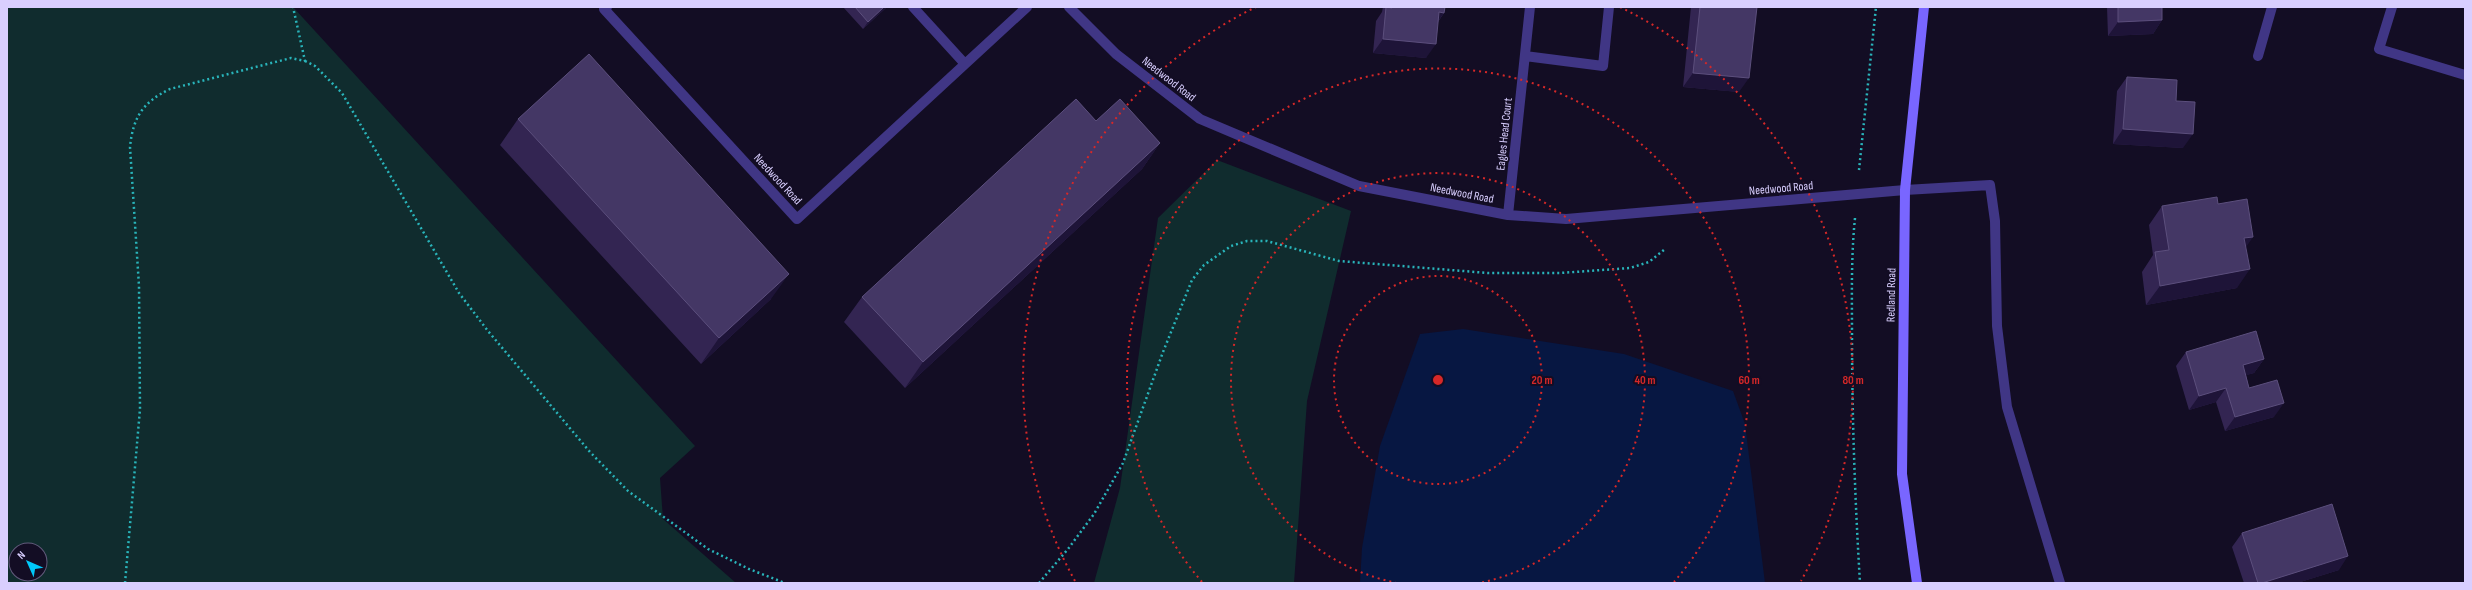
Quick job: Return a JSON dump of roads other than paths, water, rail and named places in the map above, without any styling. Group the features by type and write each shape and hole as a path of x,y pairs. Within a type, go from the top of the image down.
{"main road":[{"name":"Redland Road","path":"1917,583 1902,474 1905,190 1924,7"}],"street":[{"name":"Needwood Road","path":"607,7 604,10 797,219 1027,7"},
{"path":"913,7 965,64"},
{"name":"Needwood Road","path":"1069,7 1116,54 1200,119 1359,186 1508,214 1566,219 1905,190 1990,185 1995,221 1997,326 2007,407 2060,583"},
{"name":"Eagles Head Court","path":"1508,214 1530,7"},
{"path":"1525,56 1603,66 1609,7"},
{"path":"2258,56 2272,7"},
{"path":"2392,7 2379,48 2465,75"}],"water":[{"path":"1463,329 1624,354 1733,391 1745,424 1765,583 1360,583 1362,548 1380,446 1420,334"}]}
